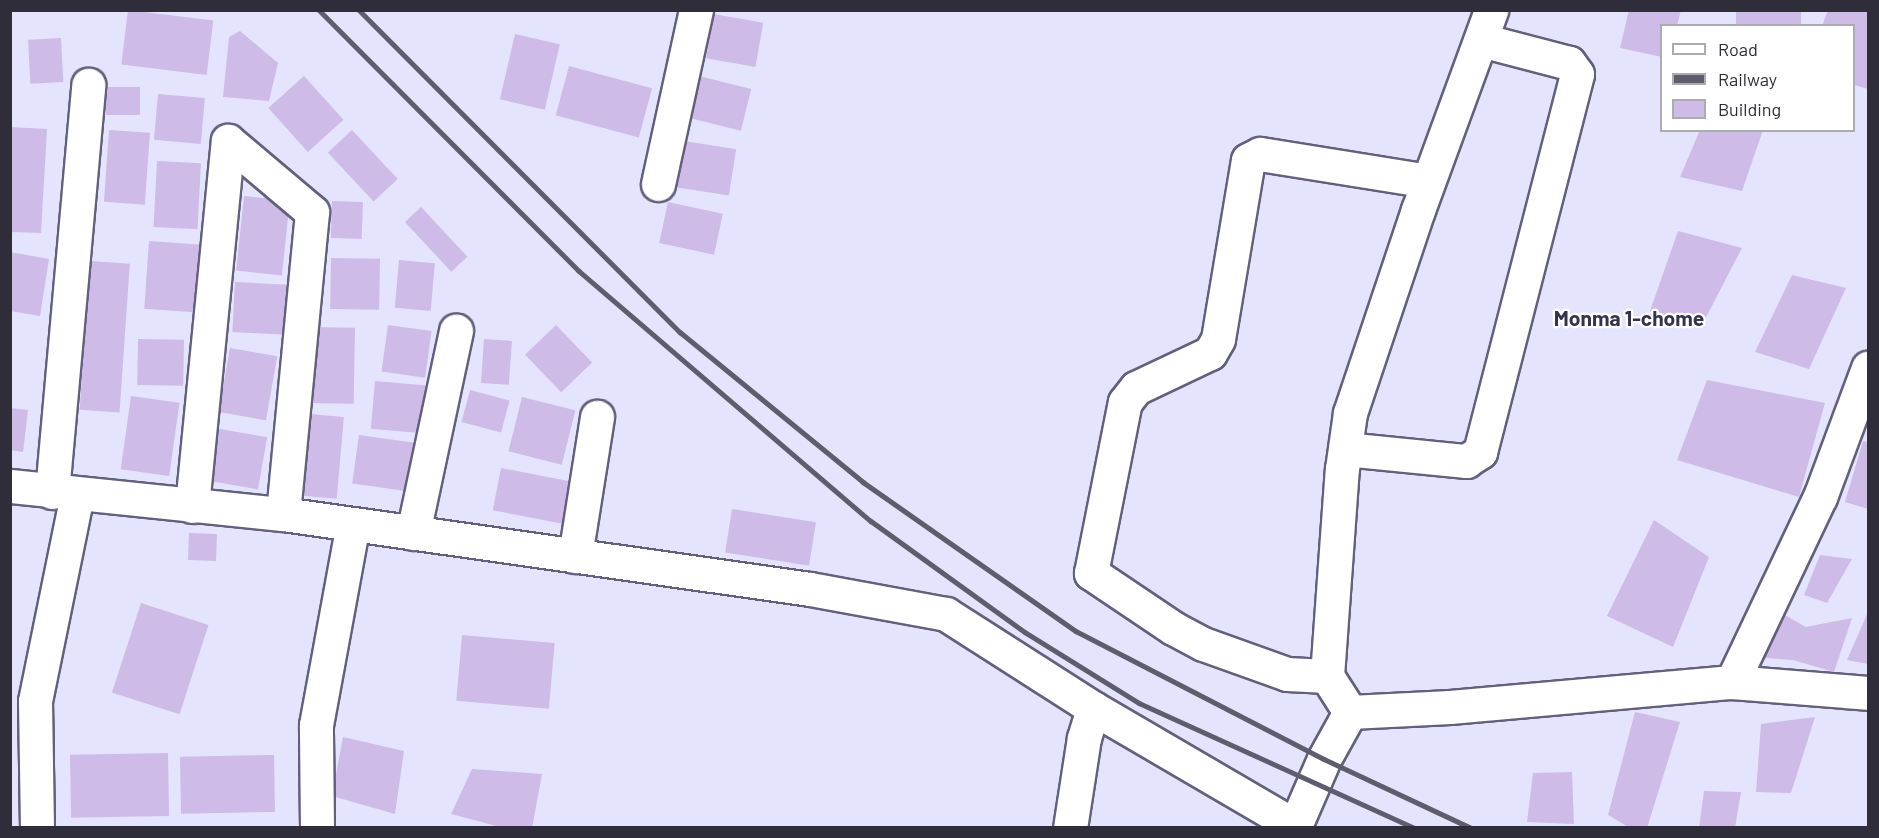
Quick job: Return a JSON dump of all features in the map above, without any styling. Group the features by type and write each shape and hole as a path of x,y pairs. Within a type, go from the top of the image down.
{"street":[{"path":"658,184 696,10"},
{"path":"1345,449 1466,462 1479,452 1577,74 1569,63 1486,25 1428,181 1350,413 1345,449 1327,676 1350,712"},
{"path":"37,828 35,701 65,494 88,85"},
{"path":"192,506 228,141 312,212 283,514"},
{"path":"1327,676 1287,674 1203,644 1173,628 1091,573 1125,402 1136,388 1210,353 1218,339 1248,160 1260,154 1428,181"},
{"path":"413,533 456,332"},
{"path":"1732,682 1820,497 1869,368"},
{"path":"575,556 597,417"},
{"path":"10,486 65,494 283,514 810,589 946,615 1093,708 1295,827 1324,759 1350,712"},
{"path":"317,828 316,725 353,524"},
{"path":"1350,712 1450,707 1732,682 1869,693"},
{"path":"1070,828 1084,738 1093,708"}],"building":[{"path":"128,10 213,20 207,75 121,65"},
{"path":"1629,10 1681,10 1678,24 1660,24 1660,57 1620,48"},
{"path":"1736,10 1801,10 1801,24 1736,24"},
{"path":"1828,10 1868,10 1868,89 1855,85 1855,24 1823,24"},
{"path":"714,14 763,23 755,67 706,58"},
{"path":"240,31 278,63 269,101 223,97 229,37"},
{"path":"515,34 560,44 545,110 500,99"},
{"path":"61,38 63,82 30,84 28,40"},
{"path":"569,66 652,88 639,138 556,115"},
{"path":"695,75 751,89 741,131 685,117"},
{"path":"304,76 343,120 308,152 268,108"},
{"path":"106,87 140,87 140,115 106,115"},
{"path":"158,94 205,98 201,144 154,140"},
{"path":"10,127 47,129 41,233 10,232"},
{"path":"109,130 150,133 145,205 104,202"},
{"path":"352,130 398,179 374,202 328,153"},
{"path":"1699,132 1762,132 1742,191 1680,177"},
{"path":"672,139 736,149 729,196 665,185"},
{"path":"157,161 201,163 197,229 154,227"},
{"path":"244,196 290,201 282,275 236,271"},
{"path":"332,201 363,202 362,239 331,238"},
{"path":"668,202 723,214 714,255 659,243"},
{"path":"421,207 467,257 451,272 405,222"},
{"path":"1678,231 1742,248 1703,323 1650,311"},
{"path":"149,241 203,245 198,313 144,309"},
{"path":"10,252 49,259 40,316 10,311"},
{"path":"331,258 380,259 379,310 330,309"},
{"path":"399,260 435,263 431,311 395,308"},
{"path":"90,261 130,264 120,412 80,410"},
{"path":"1792,275 1846,288 1809,369 1755,352"},
{"path":"235,282 287,285 284,335 232,332"},
{"path":"388,325 432,331 425,378 381,372"},
{"path":"556,325 592,362 561,392 525,355"},
{"path":"311,327 355,328 354,404 310,403"},
{"path":"138,339 184,340 183,386 137,385"},
{"path":"484,339 512,341 509,385 481,383"},
{"path":"230,348 277,356 266,420 219,412"},
{"path":"1707,380 1825,403 1799,497 1677,460"},
{"path":"375,381 427,386 423,433 371,429"},
{"path":"470,390 510,401 501,432 461,422"},
{"path":"131,396 180,403 169,476 121,469"},
{"path":"522,397 575,410 562,465 508,451"},
{"path":"10,408 28,410 23,452 10,450"},
{"path":"310,414 344,417 337,499 303,496"},
{"path":"215,428 267,437 258,489 206,480"},
{"path":"359,435 414,443 408,491 352,484"},
{"path":"1863,441 1868,442 1868,509 1845,502"},
{"path":"501,468 571,482 562,524 493,510"},
{"path":"732,509 816,522 809,566 725,552"},
{"path":"1654,520 1709,557 1673,647 1607,616"},
{"path":"189,533 217,534 216,561 188,560"},
{"path":"1820,555 1852,559 1827,603 1804,595"},
{"path":"141,603 209,625 179,714 112,692"},
{"path":"1868,612 1868,664 1847,660"},
{"path":"1783,614 1806,627 1852,618 1834,672 1793,660 1765,658"},
{"path":"462,635 555,643 549,709 456,701"},
{"path":"1635,712 1680,722 1647,828 1630,828 1608,815"},
{"path":"1815,717 1791,793 1756,792 1761,724"},
{"path":"343,737 404,751 395,814 332,796"},
{"path":"168,753 169,816 71,818 70,755"},
{"path":"274,755 275,812 181,814 180,757"},
{"path":"472,769 542,774 532,828 504,828 451,814"},
{"path":"1572,772 1574,824 1527,822 1533,773"},
{"path":"1704,791 1741,792 1735,828 1699,828"}],"railway":[{"path":"319,10 579,271 871,521 1025,632 1139,703 1415,828"},
{"path":"359,10 680,332 863,482 1076,631 1324,759 1471,828"}],"district":[{"name":"Monma 1-chome","path":"1629,318"}]}
